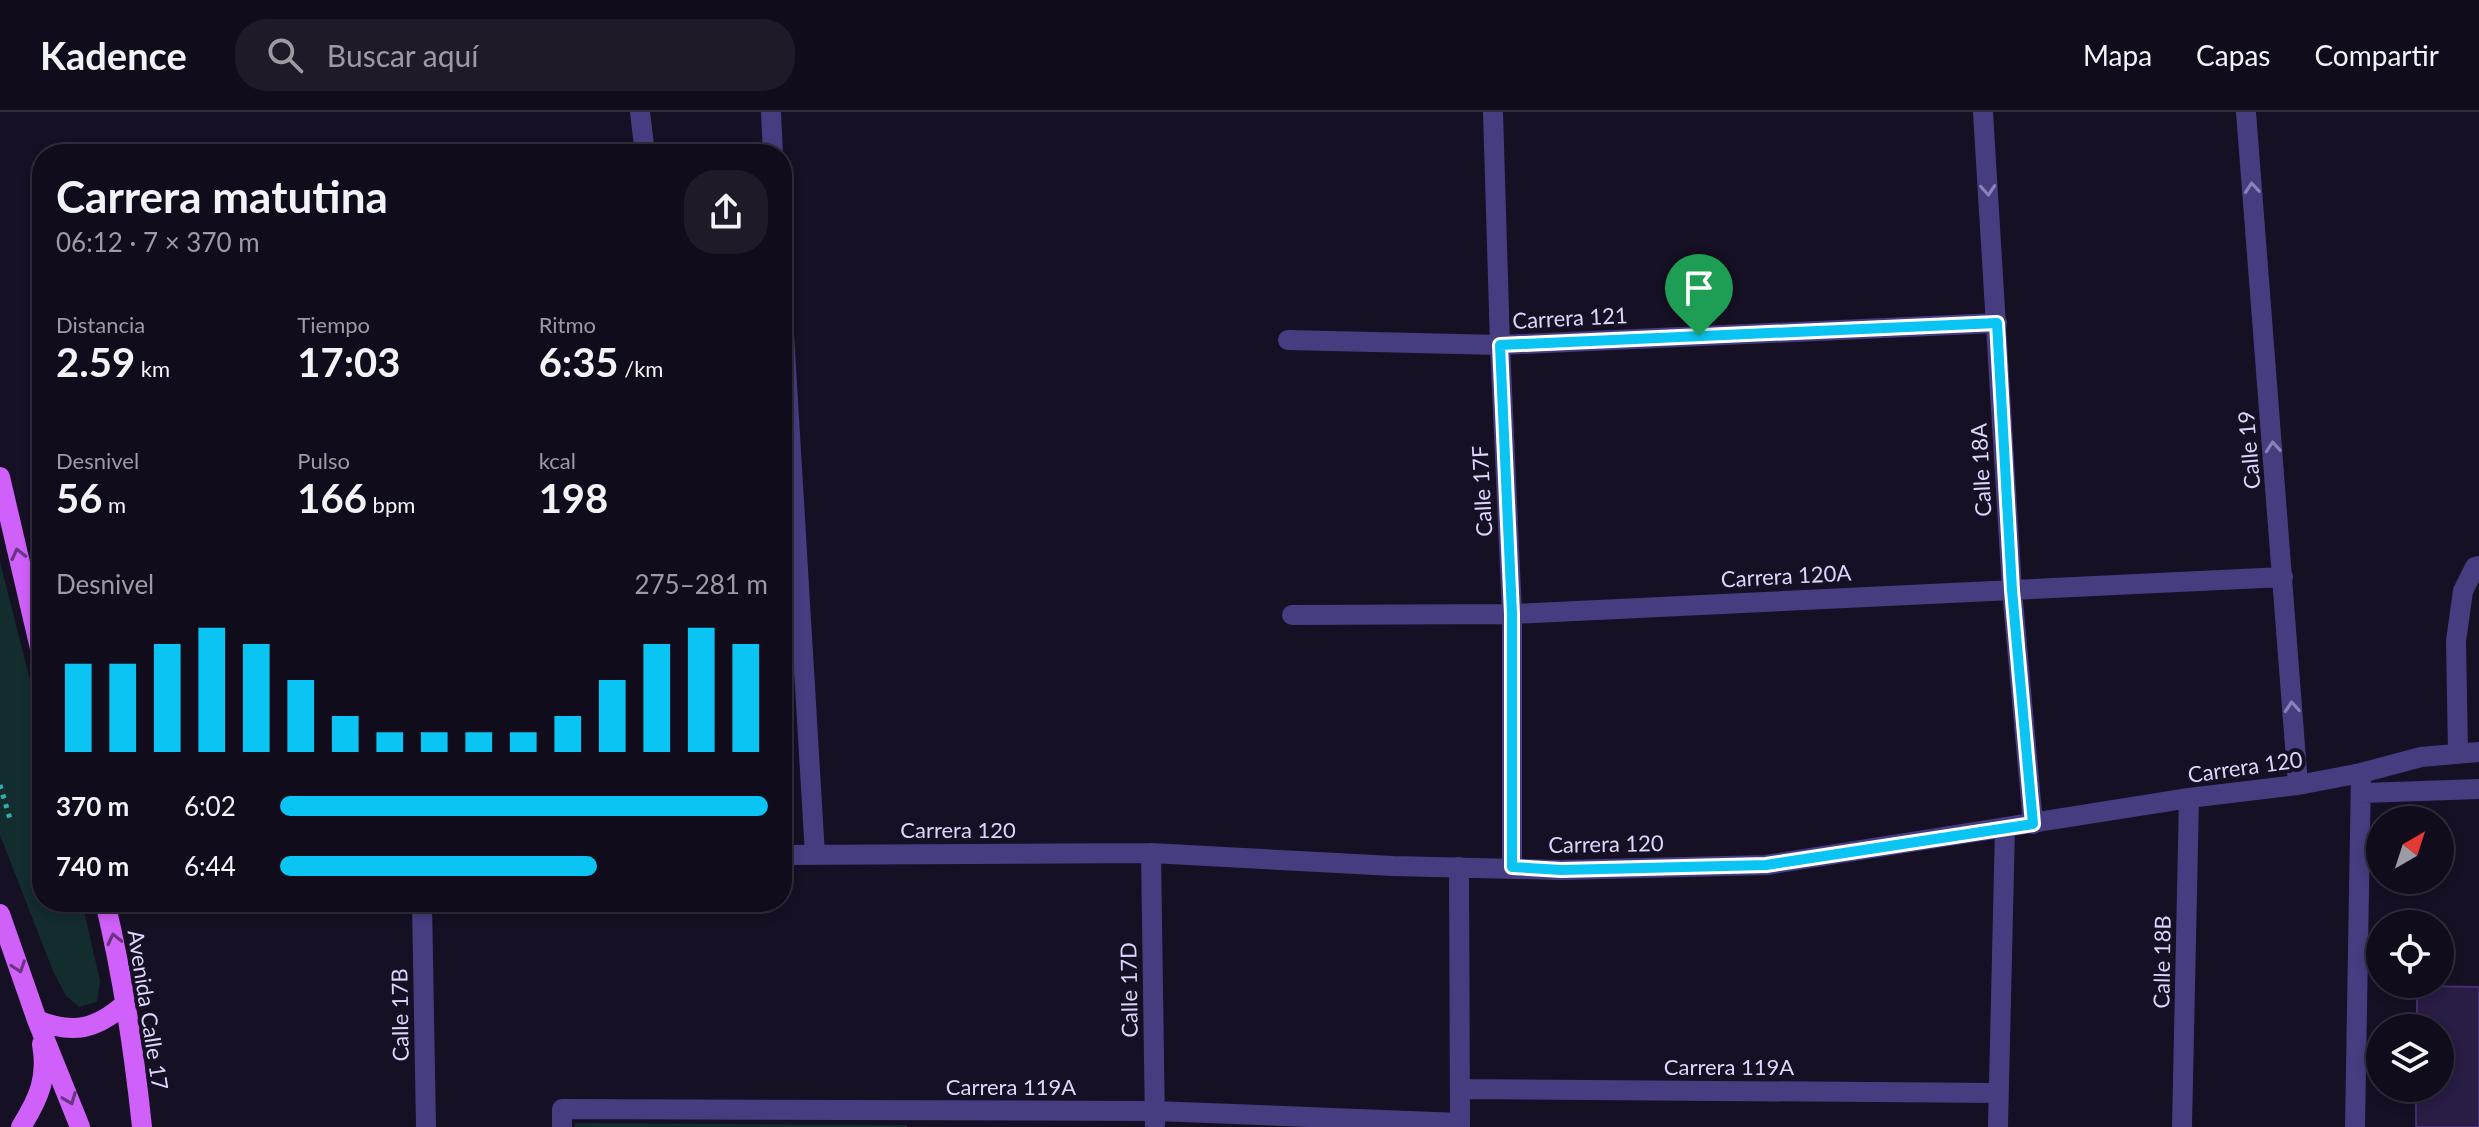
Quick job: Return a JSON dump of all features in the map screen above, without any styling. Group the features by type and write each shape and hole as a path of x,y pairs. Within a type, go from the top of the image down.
{"main road":[{"path":"0,477 32,614"},
{"name":"Avenida Calle 17","path":"107,912 126,1003 142,1127"},
{"path":"0,914 37,1020 80,1127"},
{"path":"37,1020 55,1027 75,1029 95,1025 112,1016 126,1003"},
{"path":"21,1127 38,1098 45,1060 37,1020"}],"street":[{"path":"640,112 644,144"},
{"path":"771,112 773,144"},
{"name":"Calle 17F","path":"1493,112 1512,614 1512,867"},
{"name":"Calle 18A","path":"1983,112 2012,590 2033,824"},
{"name":"Calle 19","path":"2246,112 2298,785"},
{"name":"Carrera 121","path":"1288,340 1500,345 1997,323"},
{"path":"792,468 815,855"},
{"path":"2458,753 2456,641 2463,591 2475,567 2479,566"},
{"name":"Carrera 120A","path":"1292,615 1512,614 2283,577"},
{"name":"Carrera 120","path":"2362,783 2421,757 2479,752"},
{"path":"2355,1127 2362,783"},
{"name":"Carrera 120","path":"792,855 1151,853 1561,870 1766,865 2189,798 2298,785 2362,783 2479,789"},
{"name":"Calle 18B","path":"2182,1127 2189,798"},
{"path":"1998,1127 2005,827"},
{"name":"Calle 17D","path":"1151,853 1155,1119"},
{"path":"1459,867 1460,1125"},
{"name":"Calle 17B","path":"422,912 426,1127"},
{"name":"Carrera 119A","path":"1460,1089 1998,1093"},
{"name":"Carrera 119A","path":"562,1118 1155,1119 1460,1125"}],"path":[{"path":"0,785 10,819"}],"green space":[{"path":"0,562 32,688 32,912 84,912 100,981 97,1002 79,1007 66,996 53,971 0,835"},
{"path":"575,1123 907,1125 907,1127 575,1127"}],"building":[{"path":"2454,987 2479,987 2479,1127 2416,1127 2416,1102 2454,1102 2454,1014 2417,1014 2417,998 2454,998"}],"route":[{"path":"1997,323 2012,590 2033,824 1766,865 1561,870 1512,867 1512,614 1500,345 1699,336 1997,323"}]}
